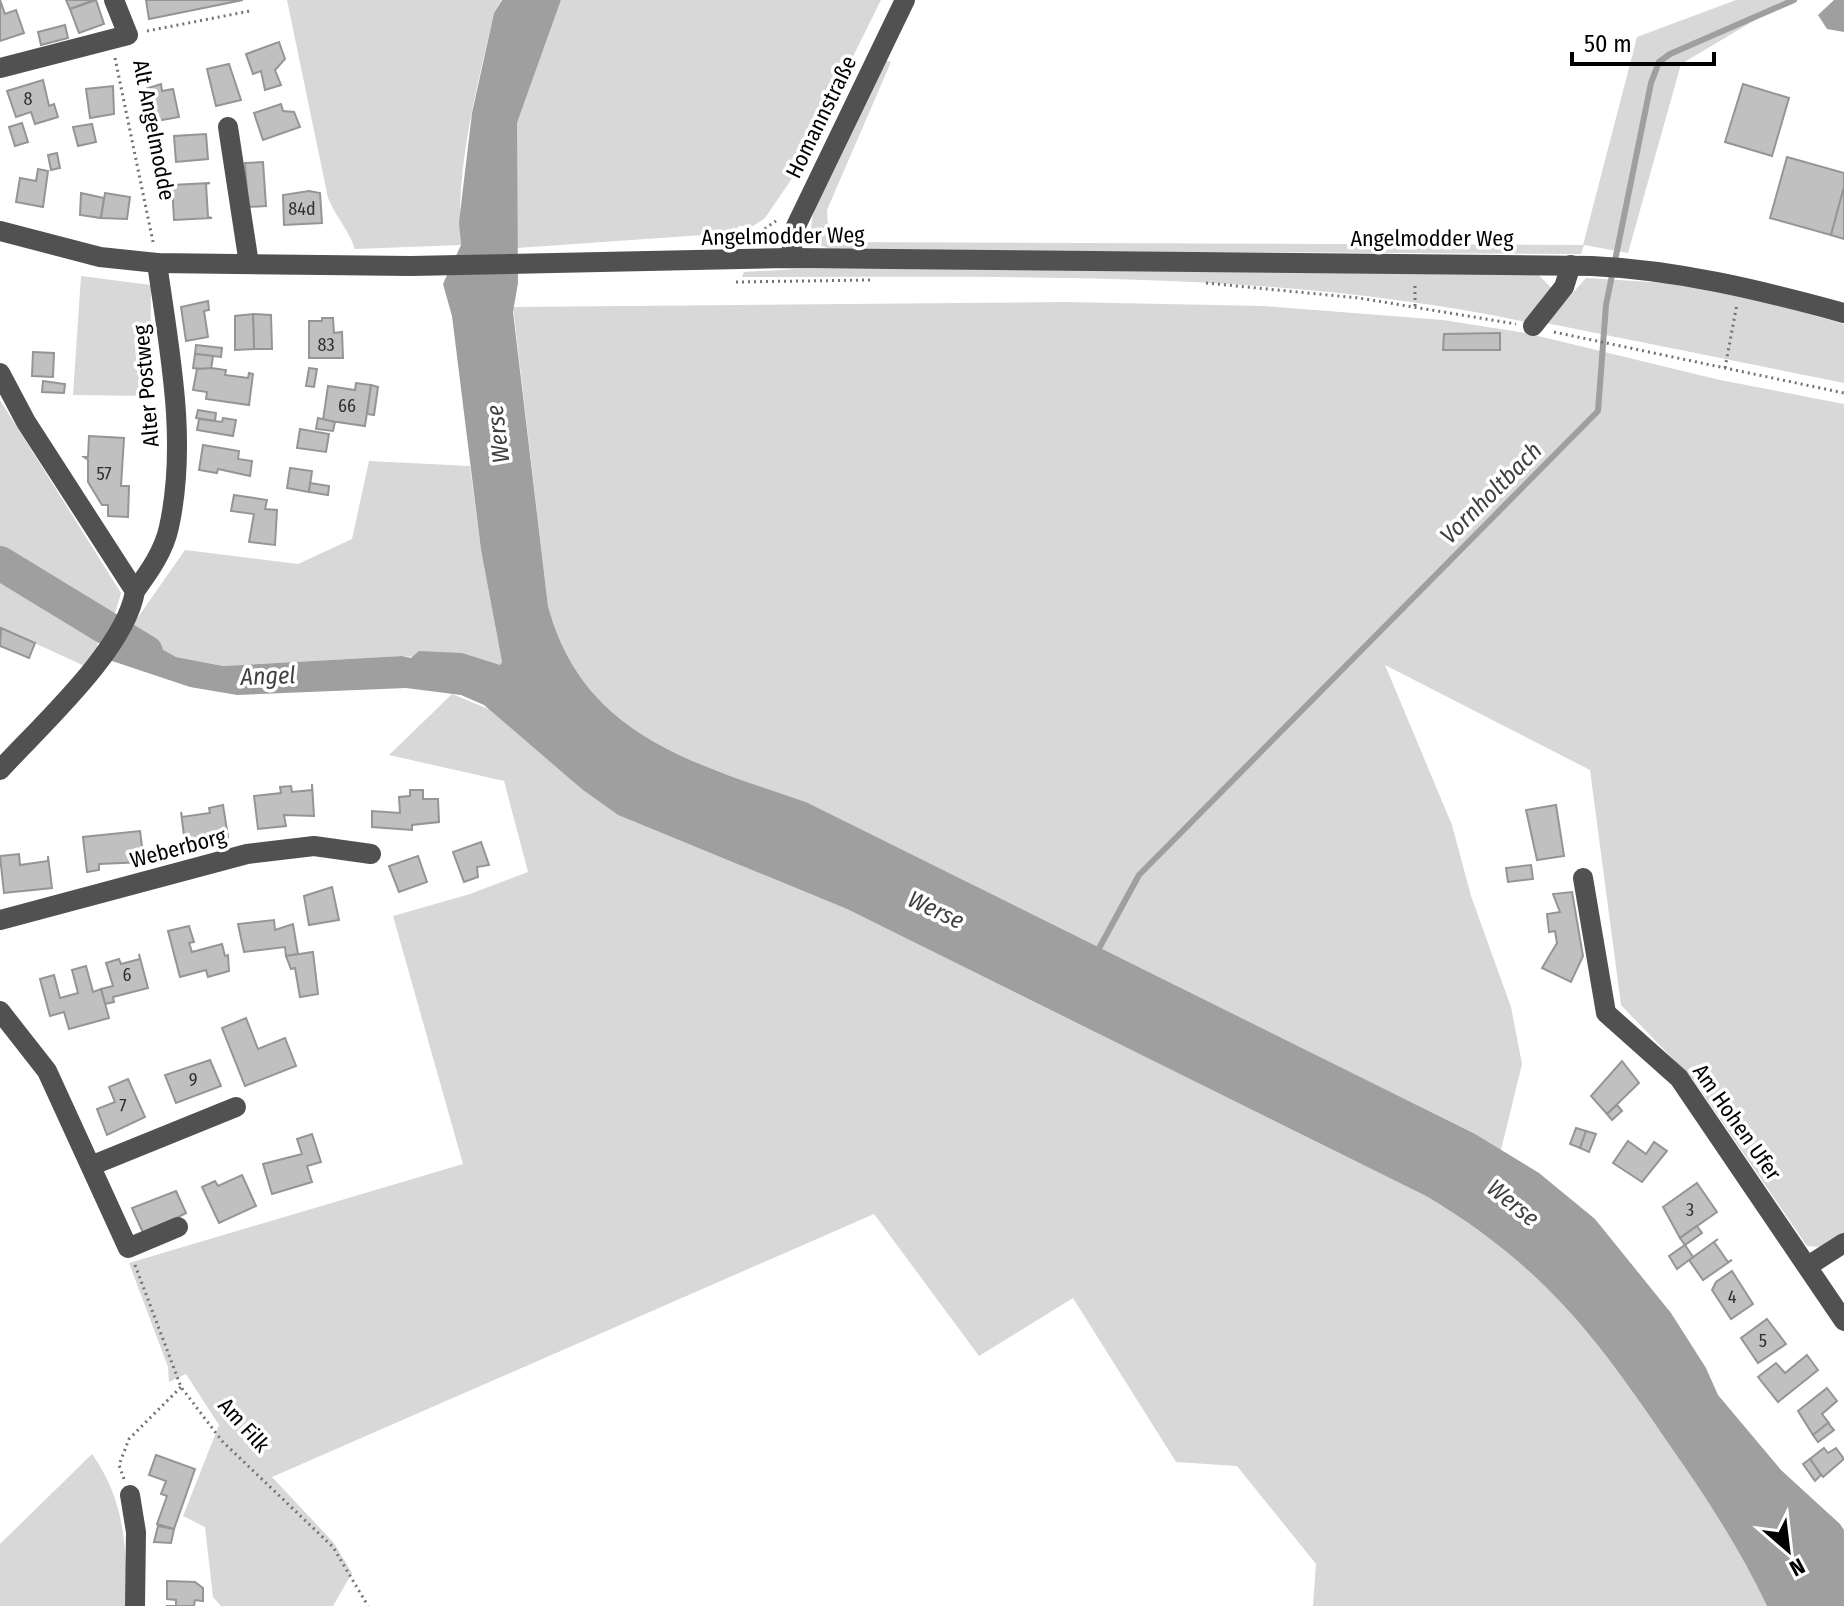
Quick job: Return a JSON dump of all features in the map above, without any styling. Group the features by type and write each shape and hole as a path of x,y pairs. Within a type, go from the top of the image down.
{"street":[{"name":"Alt Angelmodde","path":"114,0 118,44"},
{"name":"Homannstraße","path":"790,258 796,226 905,0"},
{"path":"0,68 118,44"},
{"path":"228,127 249,264"},
{"name":"Angelmodder Weg","path":"0,231 100,257 155,256 249,264 440,266 790,258 1638,268 1740,285 1844,313"},
{"name":"Alter Postweg","path":"0,770 99,660 132,608 135,591 155,563 169,527 176,450 176,402 155,256"},
{"path":"1533,326 1581,266"},
{"path":"0,373 26,422 135,591"},
{"name":"Weberborg","path":"0,920 247,854 314,846 371,854"},
{"name":"Am Hohen Ufer","path":"1583,878 1606,1013 1679,1078 1844,1321"},
{"path":"0,1011 47,1071 93,1165 128,1248 178,1227"},
{"path":"93,1165 236,1107"},
{"path":"1808,1266 1844,1243"},
{"path":"130,1495 136,1532 135,1606"}],"path":[{"name":"Alt Angelmodde","path":"155,256 118,44 250,11"},
{"name":"Angelmodder Weg","path":"736,282 880,280"},
{"path":"1204,283 1359,298 1533,326 1844,393"},
{"path":"1725,369 1740,285"},
{"name":"Am Filk","path":"128,1248 181,1387 222,1441 333,1547 368,1606"},
{"path":"130,1495 119,1465 129,1439 181,1387"}],"shaded area":[{"path":"287,0 501,0 494,13 464,158 461,245 355,249 328,198"},
{"path":"561,0 881,0 793,177 765,218 753,226 739,226 732,233 517,248 517,123"},
{"path":"1736,0 1789,0 1681,64 1628,253 1584,245 1581,254 833,250 817,244 811,227 814,208 884,60 891,62 827,210 828,227 835,242 1583,245 1637,37"},
{"path":"1343,267 1535,271 1554,291 1526,322 1331,292 1233,284 1037,277 742,277 744,272 797,269"},
{"path":"81,276 151,285 150,396 73,395"},
{"path":"1586,278 1667,283 1737,294 1844,324 1844,383 1546,323"},
{"path":"1065,302 1264,306 1443,320 1526,333 1720,380 1844,404 1844,1233 1821,1247 1807,1246 1694,1081 1621,1005 1590,770 1385,665 1452,825 1471,896 1511,1007 1522,1064 1501,1150 806,802 684,757 648,738 615,715 587,686 564,650 548,606 513,307"},
{"path":"0,400 121,593 114,617 16,554 0,550"},
{"path":"369,461 470,466 481,550 502,662 500,665 402,656 223,666 176,657 129,630 185,550 298,564 352,539"},
{"path":"0,563 9,565 97,640 99,660 93,670 0,627"},
{"path":"452,694 498,713 583,790 618,815 847,909 1426,1196 1466,1222 1533,1275 1588,1333 1614,1366 1707,1501 1767,1606 1313,1606 1316,1564 1237,1466 1176,1462 1073,1298 979,1356 874,1214 272,1477 334,1543 352,1573 333,1606 221,1606 213,1597 205,1527 183,1516 219,1425 186,1374 169,1382 168,1367 129,1263 463,1164 393,916 470,894 528,872 504,781 389,755"},
{"path":"92,1454 118,1509 125,1545 128,1606 0,1606 0,1544"}],"water":[{"name":"Werse","path":"502,0 561,0 517,123 518,283 513,312 548,606 564,650 587,686 615,715 648,738 684,757 806,802 1475,1134 1539,1173 1595,1219 1671,1313 1706,1368 1718,1395 1781,1470 1840,1524 1844,1530 1844,1606 1767,1606 1707,1501 1588,1333 1533,1275 1466,1222 1426,1196 847,909 618,815 583,790 484,705 461,695 406,688 237,695 190,687 109,660 129,630 176,657 223,666 411,658 419,651 462,653 500,665 502,662 481,550 452,316 443,284 461,245 459,222 472,113 494,13"},
{"path":"1834,0 1844,0 1844,32 1827,29 1818,15"}],"building":[{"path":"0,0 5,14 16,10 24,33 0,41"},
{"path":"66,0 94,0 70,9"},
{"path":"96,0 104,24 79,33 70,9"},
{"path":"146,0 243,0 149,19"},
{"path":"65,25 68,38 41,45 38,32"},
{"path":"279,42 285,59 275,70 281,85 265,90 261,71 253,74 246,54"},
{"path":"229,64 241,100 216,106 207,69"},
{"path":"43,80 49,106 54,104 58,117 35,124 31,112 16,117 7,91"},
{"path":"161,84 162,91 173,89 179,117 145,123 139,91"},
{"path":"1743,84 1789,98 1772,156 1725,142"},
{"path":"113,86 114,114 90,118 86,89"},
{"path":"281,104 283,111 294,112 300,127 263,140 254,113"},
{"path":"22,123 28,142 15,146 9,127"},
{"path":"92,124 96,142 78,146 73,127"},
{"path":"206,134 208,159 176,162 174,136"},
{"path":"57,153 60,168 51,170 48,155"},
{"path":"1787,157 1844,173 1844,191 1831,235 1770,218"},
{"path":"263,162 266,206 248,207 245,163"},
{"path":"38,169 48,171 43,207 16,202 20,178 36,181"},
{"path":"210,183 206,184 208,217 212,218 174,220 172,185"},
{"path":"309,191 320,193 322,223 284,225 283,195"},
{"path":"1844,191 1844,239 1831,235"},
{"path":"81,193 104,198 101,218 80,215"},
{"path":"105,193 130,197 127,219 101,218"},
{"path":"208,301 209,310 204,311 208,337 186,341 181,307"},
{"path":"253,314 271,315 272,349 254,349"},
{"path":"253,314 254,349 235,350 235,316"},
{"path":"322,318 333,318 334,333 342,332 343,358 309,358 309,321 322,321"},
{"path":"1500,333 1500,350 1443,350 1444,334"},
{"path":"196,345 222,348 221,357 195,354"},
{"path":"33,352 54,353 53,377 32,376"},
{"path":"195,354 213,356 211,370 193,368"},
{"path":"309,368 317,369 314,387 306,386"},
{"path":"197,369 226,370 225,375 248,378 249,373 253,374 249,405 206,399 207,392 193,390"},
{"path":"43,381 65,384 64,393 42,392"},
{"path":"356,383 371,385 365,426 323,420 328,386 355,390"},
{"path":"371,385 378,387 374,415 367,414"},
{"path":"198,410 216,413 215,421 196,418"},
{"path":"223,418 236,420 233,436 197,430 199,419 222,422"},
{"path":"318,418 335,422 333,431 316,429"},
{"path":"300,429 329,434 326,452 297,448"},
{"path":"89,436 124,438 121,486 129,486 128,517 108,516 108,505 102,505 88,482 88,460 84,457 88,457"},
{"path":"203,445 239,451 238,459 252,461 250,476 218,469 217,473 199,470"},
{"path":"290,468 312,471 309,492 287,488"},
{"path":"310,483 329,486 328,495 309,492"},
{"path":"234,495 267,500 265,509 277,510 275,545 249,542 254,514 231,511"},
{"path":"1,628 35,643 29,658 0,646"},
{"path":"312,784 314,816 284,815 286,826 258,829 254,796 281,793 280,787 291,786 292,792 312,790"},
{"path":"410,790 423,790 423,799 438,799 439,822 412,825 412,830 372,827 372,811 400,813 399,797 410,796"},
{"path":"223,805 228,837 185,843 181,812 182,817 210,813 209,808"},
{"path":"1556,805 1564,856 1537,860 1526,810"},
{"path":"140,831 144,862 99,864 99,870 87,872 83,837"},
{"path":"481,842 489,865 477,867 478,877 464,882 453,852"},
{"path":"19,854 20,865 48,861 48,856 52,888 4,893 0,856"},
{"path":"418,856 427,882 399,892 389,866"},
{"path":"1531,865 1533,879 1508,882 1506,868"},
{"path":"332,887 339,920 309,925 304,896"},
{"path":"1572,892 1583,956 1571,982 1542,968 1557,943 1555,931 1549,932 1547,914 1560,912 1553,894"},
{"path":"274,920 275,930 293,924 298,954 286,956 285,947 244,952 238,924"},
{"path":"189,926 194,942 189,943 192,952 222,944 225,956 228,955 229,971 208,977 206,970 180,977 168,931"},
{"path":"313,952 318,994 300,997 295,968 291,969 286,956"},
{"path":"139,954 148,988 113,997 114,1002 105,1004 101,989 113,986 106,963 119,959 121,964 140,959"},
{"path":"86,966 93,992 101,989 109,1018 69,1029 64,1012 50,1016 40,979 54,975 60,998 78,993 72,970"},
{"path":"246,1018 258,1049 285,1038 296,1066 245,1086 222,1028"},
{"path":"210,1060 221,1086 176,1103 165,1075"},
{"path":"1622,1061 1639,1083 1607,1114 1591,1096"},
{"path":"128,1079 145,1117 107,1135 97,1109 115,1102 109,1087"},
{"path":"1617,1105 1622,1111 1612,1120 1607,1114"},
{"path":"1576,1128 1586,1131 1580,1148 1570,1144"},
{"path":"1586,1131 1596,1134 1589,1152 1580,1148"},
{"path":"312,1134 321,1162 307,1166 312,1182 272,1194 263,1164 302,1154 297,1139"},
{"path":"1628,1141 1646,1154 1654,1142 1667,1151 1642,1182 1613,1163"},
{"path":"242,1175 256,1206 219,1223 202,1187 215,1181 218,1186"},
{"path":"1697,1183 1717,1212 1680,1238 1663,1207"},
{"path":"176,1191 186,1213 144,1235 132,1208"},
{"path":"1697,1226 1702,1233 1685,1245 1680,1238"},
{"path":"1718,1239 1714,1242 1728,1262 1732,1260 1703,1280 1689,1260"},
{"path":"1685,1245 1693,1257 1677,1269 1669,1256"},
{"path":"1732,1271 1753,1304 1731,1319 1712,1290 1716,1282"},
{"path":"1767,1319 1786,1344 1758,1363 1741,1338"},
{"path":"1807,1355 1818,1370 1778,1402 1758,1377 1776,1363 1785,1373"},
{"path":"1827,1388 1837,1401 1822,1414 1829,1423 1813,1435 1798,1411"},
{"path":"1828,1423 1834,1430 1818,1442 1813,1435"},
{"path":"1824,1448 1828,1453 1836,1448 1844,1459 1823,1477 1810,1459"},
{"path":"156,1455 195,1469 174,1529 157,1524 167,1496 161,1494 166,1481 149,1475"},
{"path":"1810,1459 1821,1475 1815,1481 1803,1464"},
{"path":"158,1526 174,1529 171,1543 154,1542"},
{"path":"167,1581 195,1582 203,1588 203,1601 195,1600 194,1606 176,1606 176,1600 167,1599"}],"waterway":[{"name":"Vornholtbach","path":"1097,952 1139,875 1598,411 1606,305 1651,83 1659,62 1670,54 1794,0"},
{"name":"Angel","path":"0,563 146,652"}]}
